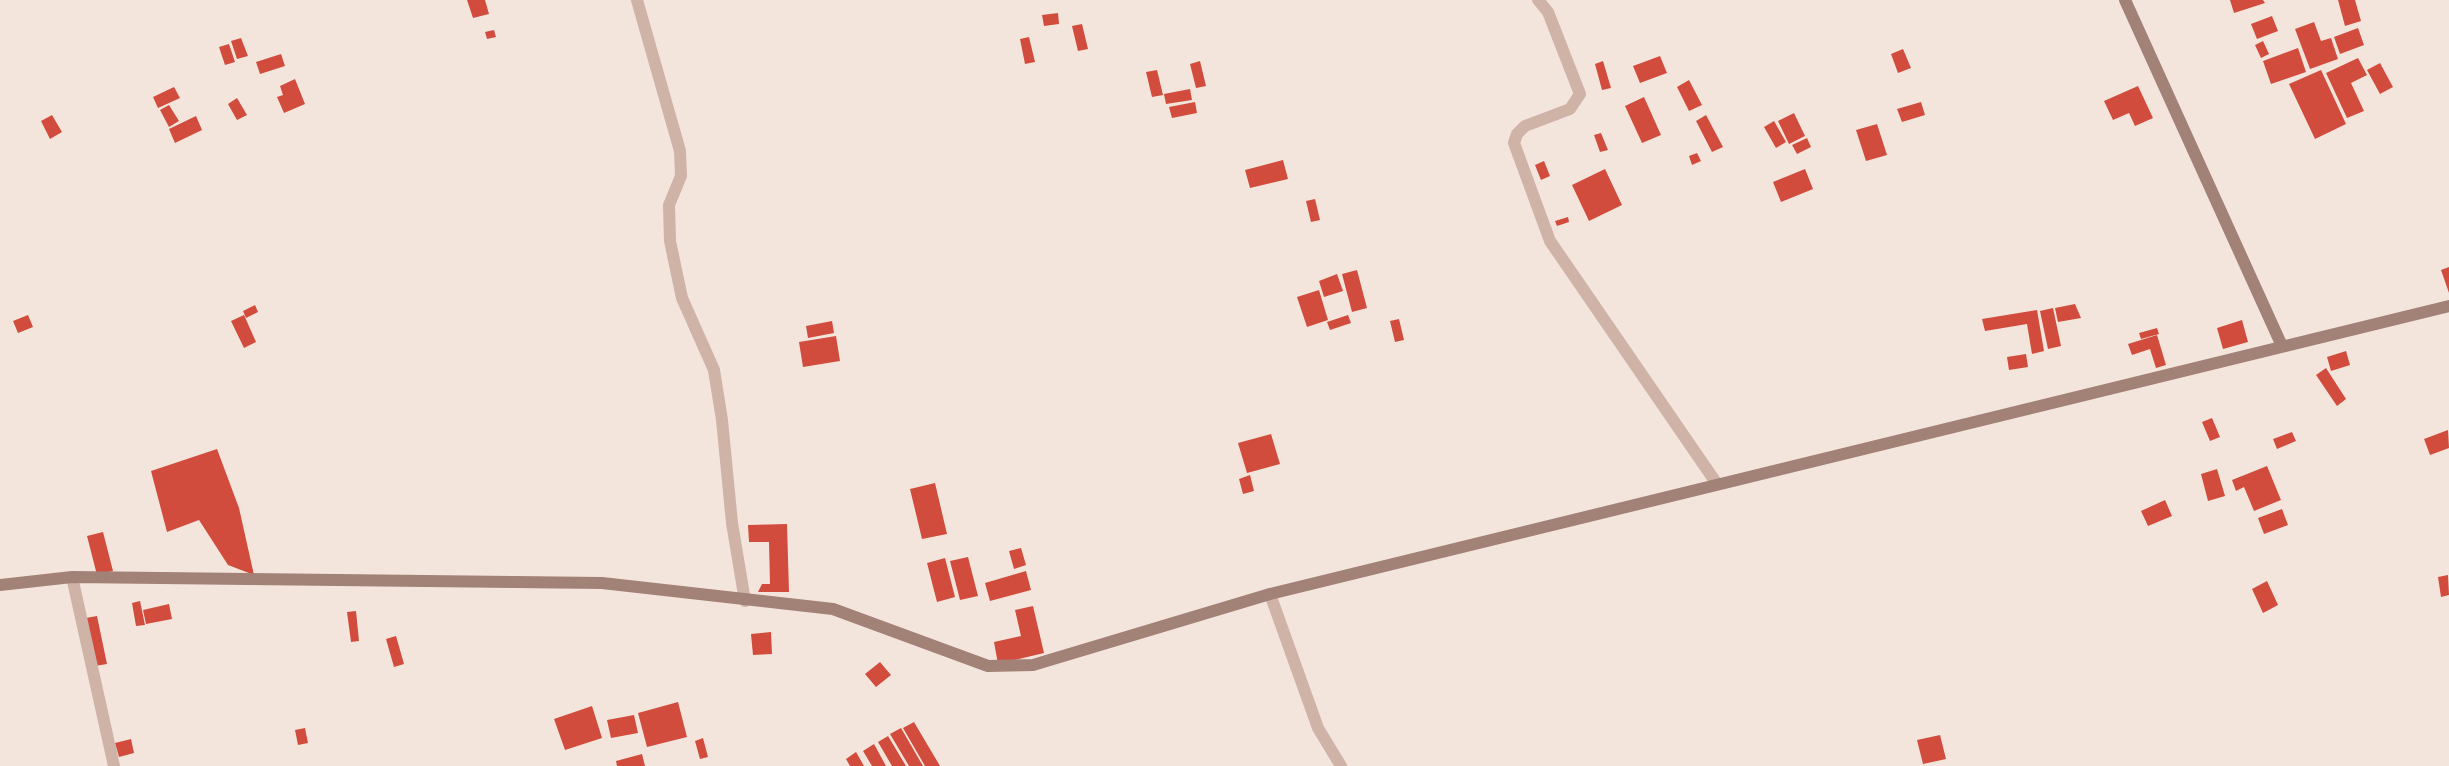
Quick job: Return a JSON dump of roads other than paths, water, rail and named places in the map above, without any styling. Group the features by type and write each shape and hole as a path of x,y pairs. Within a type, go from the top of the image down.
{"street":[{"path":"636,0 680,151 681,176 669,206 670,241 682,298 714,370 722,420 732,523 746,601"},
{"path":"1538,0 1548,12 1580,94 1570,109 1525,126 1517,134 1514,144 1547,232 1575,279 1646,377 1717,484"},
{"path":"2125,0 2282,346"},
{"path":"0,585 72,577 602,583 746,601 833,609 988,666 1032,665 1270,594 2449,306"},
{"path":"72,577 114,766"},
{"path":"1270,594 1318,728 1341,766"}]}
